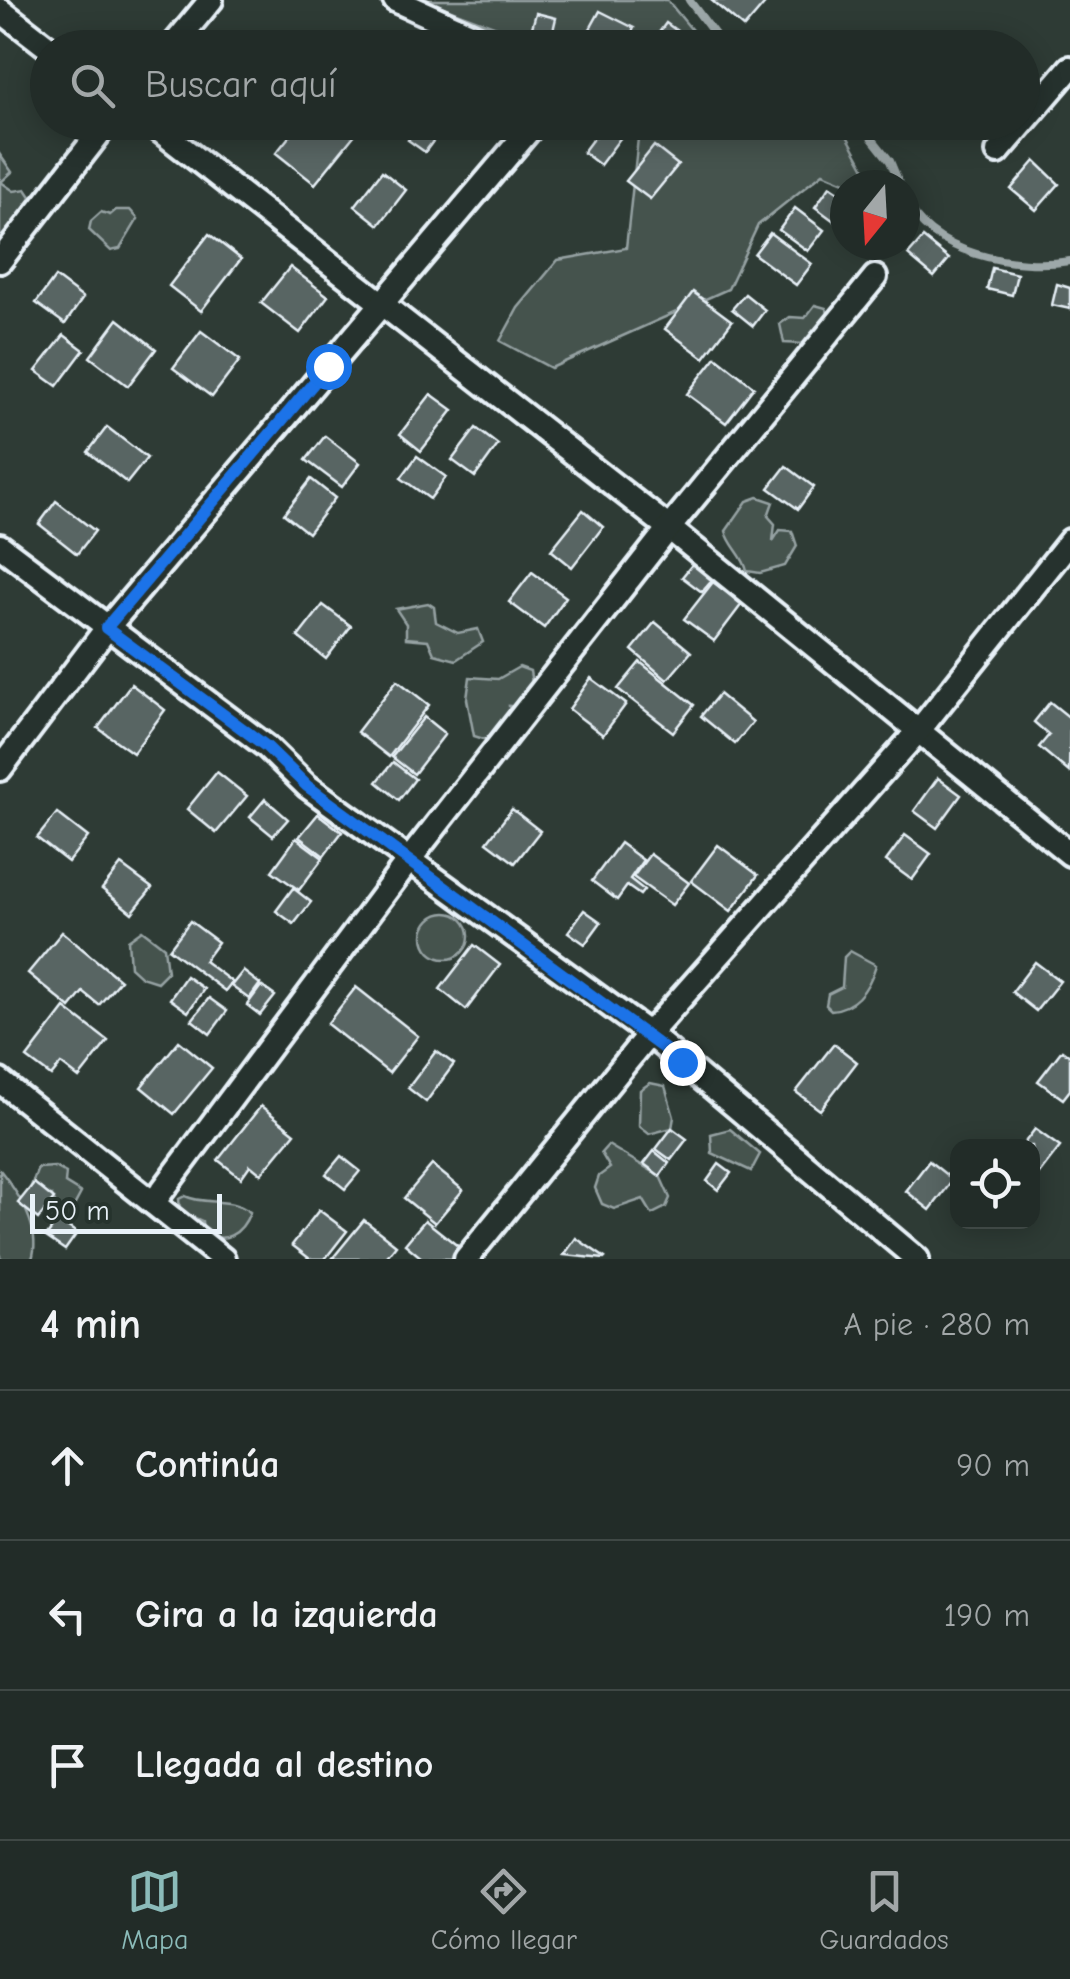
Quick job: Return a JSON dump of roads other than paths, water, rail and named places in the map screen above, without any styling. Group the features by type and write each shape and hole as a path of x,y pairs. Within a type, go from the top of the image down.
{"street":[{"path":"186,30 211,0"},
{"path":"395,0 461,30"},
{"path":"0,10 30,33"},
{"path":"1040,103 1070,68"},
{"path":"0,260 94,140"},
{"path":"172,140 669,528 1070,854"},
{"path":"0,770 106,628 520,140"},
{"path":"998,152 1008,140"},
{"path":"153,1203 409,860 669,528 875,277"},
{"path":"466,1259 649,1034 920,729 1070,541"},
{"path":"0,546 267,747 307,786 649,1034 916,1259"},
{"path":"0,1082 223,1259"}],"waterway":[{"path":"689,0 712,30"},
{"path":"873,140 894,170"},
{"path":"920,221 953,245 976,254 1025,263 1070,261"}]}
